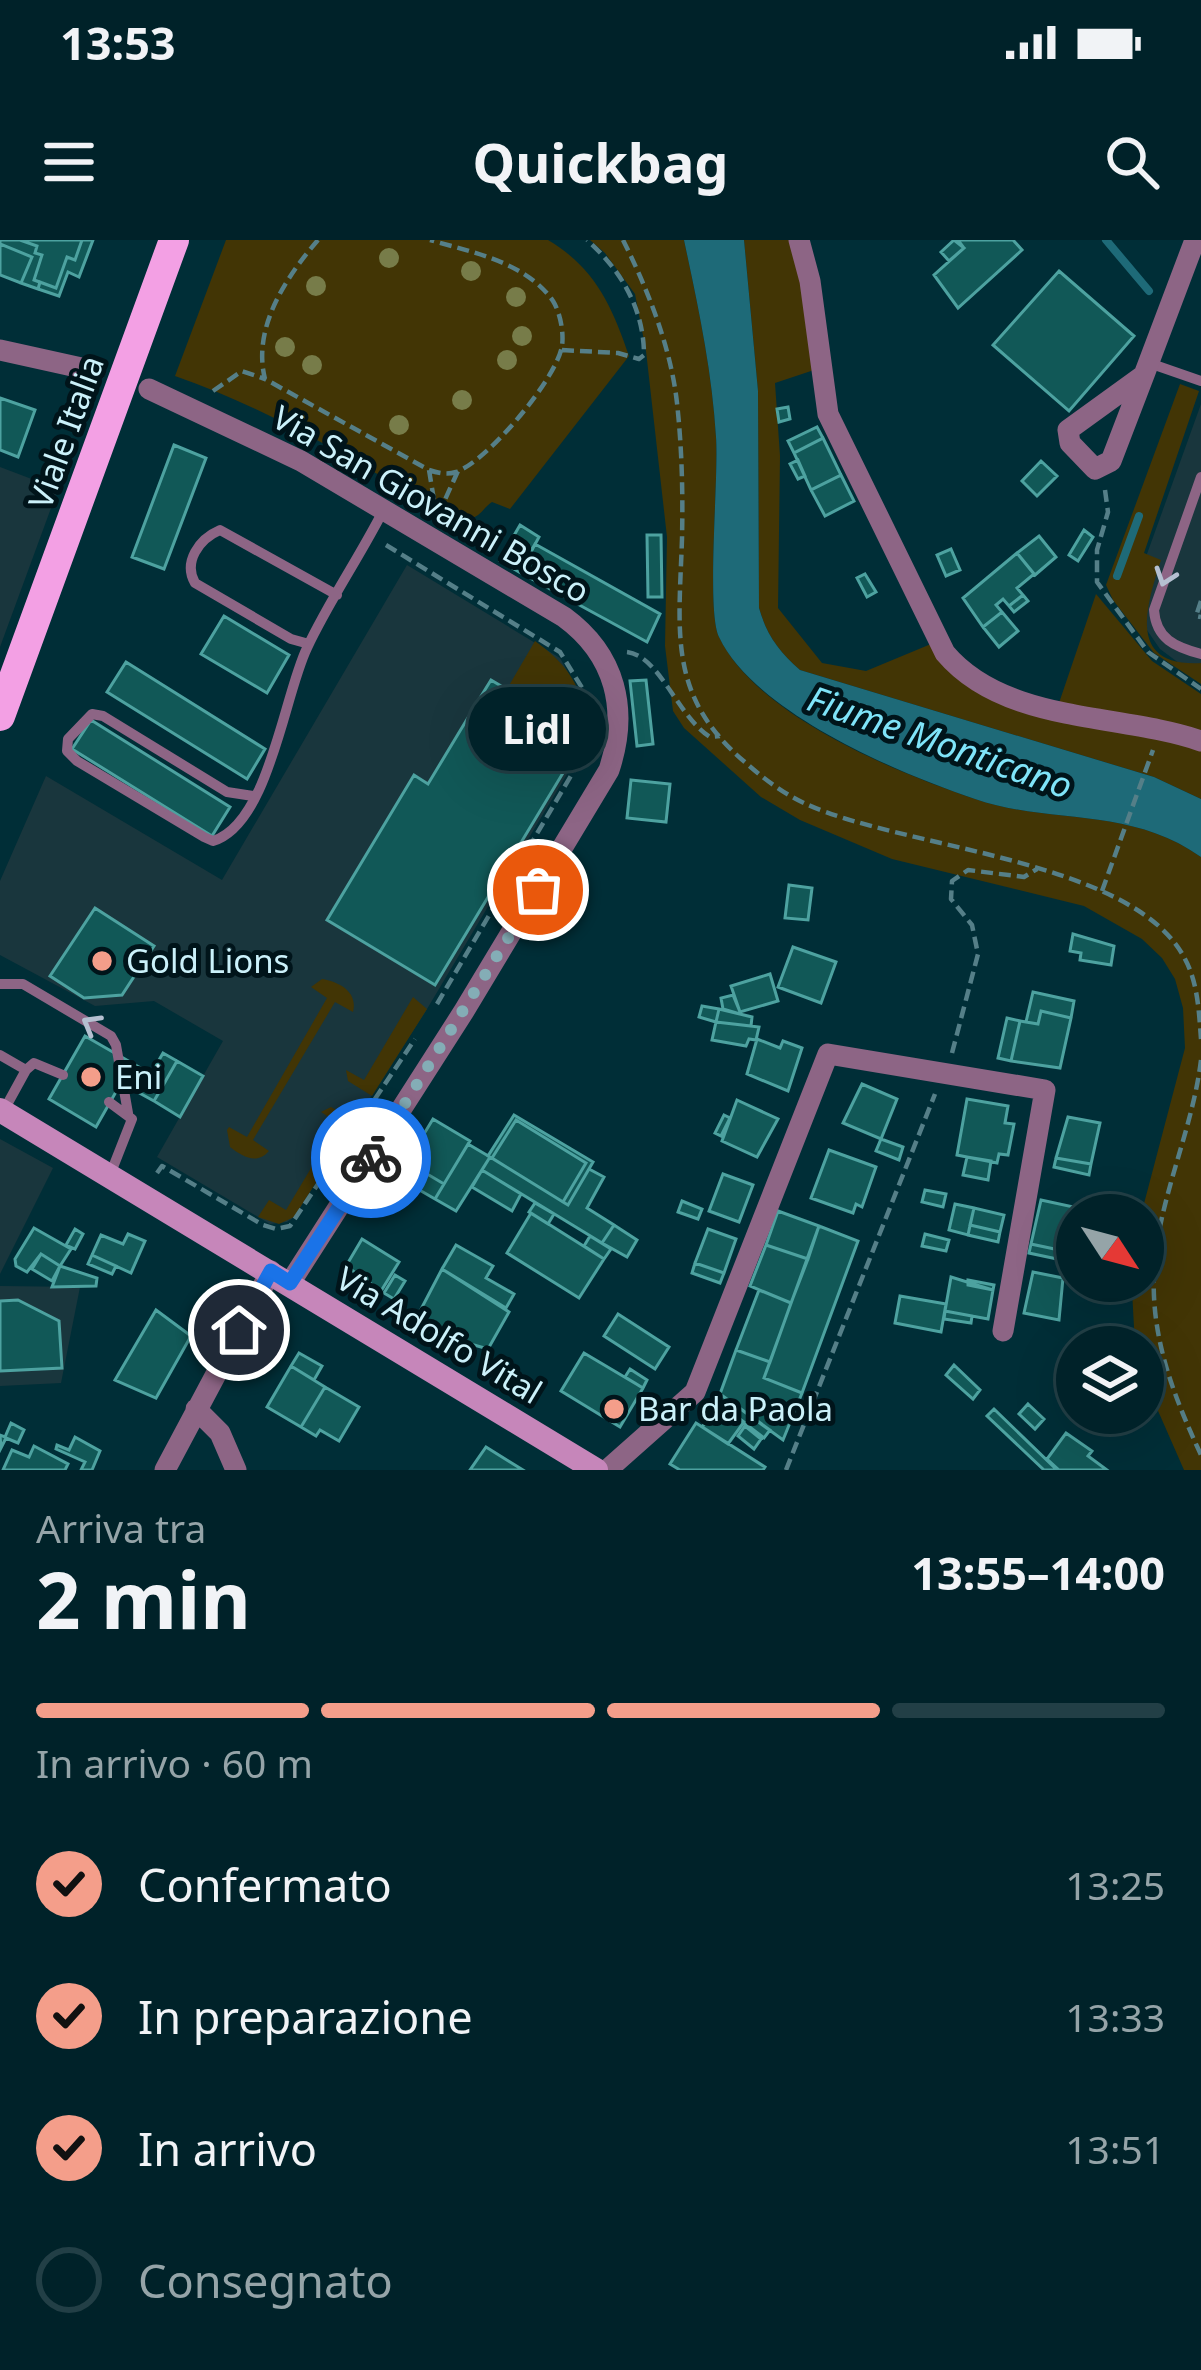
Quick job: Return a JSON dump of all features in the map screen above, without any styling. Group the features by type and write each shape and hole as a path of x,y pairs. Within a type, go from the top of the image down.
{"main road":[{"name":"Viale Italia","path":"0,716 174,240"}],"street":[{"path":"800,240 828,414 945,653 959,670 1010,696 1201,741"},
{"path":"1146,369 1069,430 1070,443 1090,466 1100,469 1114,454 1195,240"},
{"path":"0,350 95,371"},
{"name":"Via San Giovanni Bosco","path":"149,389 385,508 564,616 601,651 613,679 619,716 609,770 464,1011 280,1277 196,1409 165,1470"},
{"path":"607,1470 695,1392 828,1054 1045,1090 1003,1331"},
{"name":"Via Adolfo Vital","path":"1,1111 596,1470"},
{"path":"196,1409 220,1433 236,1470"}],"lane":[{"path":"1146,369 1201,381"},
{"path":"1201,477 1154,610 1158,632 1166,640 1201,654"},
{"path":"253,796 226,792 103,716 92,714 80,722 68,740 67,751 77,761 213,841 234,829 253,796 277,751 293,678 385,508"},
{"path":"309,644 291,639 195,583 190,577 191,561 198,547 220,530 338,595"},
{"path":"0,984 23,984 111,1036 131,1127 110,1175"},
{"path":"0,1055 26,1070"},
{"path":"1,1111 34,1064 62,1075"},
{"path":"110,1102 128,1113"}],"path":[{"path":"307,240 312,248"},
{"path":"265,379 260,345 274,306 318,240"},
{"path":"429,470 437,518 458,471 514,424 562,350 558,310 536,284 489,256 430,240"},
{"path":"562,350 642,358 645,349 634,298 604,255 587,240"},
{"path":"623,240 665,344 677,406 682,539 679,640 682,668 697,706 742,760 804,803 855,822 1103,889 1136,910 1177,946 1187,962 1196,991 1201,1039"},
{"path":"634,298 646,295"},
{"path":"202,412 212,392 246,371 429,470 458,471"},
{"path":"1100,469 1108,512 1097,550 1096,582 1148,652 1201,689"},
{"path":"370,536 560,652 578,676 590,706 591,740 585,756 432,1013"},
{"path":"1201,602 1196,616 1201,617"},
{"path":"601,651 636,653 657,671 688,720 710,736 720,736"},
{"path":"1103,889 1159,735"},
{"path":"949,1060 978,954 972,925 951,899 952,881 968,870 1024,877 1037,869"},
{"path":"157,1173 162,1166 269,1228 290,1226 421,1030"},
{"path":"1201,1060 1156,1247 1153,1288 1166,1375 1201,1455"},
{"path":"787,1470 940,1083"}],"shaded area":[{"path":"226,240 548,240 578,263 600,290 629,356 510,509 492,502 474,517 456,517 296,429 175,376"},
{"path":"590,240 684,240 714,412 715,622 738,666 796,716 907,773 1004,807 1146,830 1201,857 1201,1470 1184,1470 1164,1424 1164,1326 1134,1326 1133,1302 1164,1302 1164,1194 1147,1194 1185,1048 1183,1008 1175,979 1142,939 1084,906 892,859 800,820 761,797 684,728 673,711 665,646 667,537 646,351 635,294"},
{"path":"744,240 794,240 814,370 775,383 780,456 778,608 822,663 866,671 931,644 956,677 1201,748 1201,799 1154,777 800,670 780,649 759,608 758,391"},
{"path":"1180,384 1199,391 1144,553 1161,560 1147,630 1161,655 1177,662 1201,663 1201,684 1154,653 1106,585"},
{"path":"1201,404 1201,673 1160,649 1129,604"},
{"path":"0,467 58,489 0,647"},
{"path":"407,565 560,658 583,700 585,736 579,754 427,1009 294,1217 270,1224 157,1157 223,1041 154,1001 95,1006 0,955 0,881 46,776 222,880"},
{"path":"1096,594 1152,661 1201,694 1201,732 1059,703"},
{"path":"535,641 574,681 583,706 585,736 507,689"},
{"path":"322,979 346,989 353,999 353,1012 335,1002 253,1140 269,1151 260,1158 245,1156 230,1147 227,1130 247,1137 327,998 311,987"},
{"path":"413,997 427,1009 372,1096 348,1081 346,1070 364,1080"},
{"path":"331,1107 355,1121 294,1217 279,1224 258,1217 269,1200 286,1210 338,1123 321,1112"},
{"path":"0,1139 53,1168 0,1274"},
{"path":"0,1286 80,1287 61,1383 0,1386"}],"water":[{"name":"Fiume Monticano","path":"684,240 744,240 758,391 759,608 780,649 800,670 1154,777 1201,799 1201,857 1146,830 1004,807 908,773 796,715 737,665 715,622 714,412"}],"building":[{"path":"0,240 37,246 35,253 42,255 34,280 40,282 38,289 21,283 32,257"},
{"path":"20,240 82,240 75,260 67,257 56,288 34,280 42,255 35,253 37,246"},
{"path":"82,240 93,240 79,277 68,272 59,296 38,289 40,282 56,288 67,257 75,260"},
{"path":"954,240 964,248 949,261 941,252"},
{"path":"958,240 1013,240 1022,250 958,308 934,275 964,248"},
{"path":"0,244 32,257 21,283 0,275"},
{"path":"1059,271 1134,336 1069,411 993,345"},
{"path":"0,398 35,410 18,457 0,450"},
{"path":"788,407 790,419 779,422 777,409"},
{"path":"817,427 823,438 794,453 788,441"},
{"path":"823,438 841,475 811,490 794,453"},
{"path":"174,445 206,458 164,569 132,557"},
{"path":"798,460 805,476 798,479 790,464"},
{"path":"1041,461 1057,476 1037,496 1022,481"},
{"path":"841,475 854,501 825,516 811,490"},
{"path":"520,525 539,537 532,550 512,539"},
{"path":"1084,530 1093,537 1078,561 1069,555"},
{"path":"647,535 661,535 662,597 648,597"},
{"path":"1039,536 1056,557 1035,575 1017,553"},
{"path":"512,539 532,550 519,572 500,561"},
{"path":"535,544 660,614 647,642 519,572"},
{"path":"951,549 960,570 946,576 937,555"},
{"path":"1017,553 1034,574 1017,588 1023,595 1009,606 1003,599 996,605 1002,612 983,627 963,598"},
{"path":"865,574 876,592 867,597 857,578"},
{"path":"1023,595 1028,601 1014,612 1009,606"},
{"path":"1002,612 1018,631 999,647 983,627"},
{"path":"224,616 289,655 267,693 201,654"},
{"path":"126,662 265,749 247,779 107,692"},
{"path":"491,680 585,736 569,763 475,706"},
{"path":"646,680 653,744 637,746 630,681"},
{"path":"475,706 569,763 435,985 327,920 414,775 428,784"},
{"path":"91,720 230,807 212,836 72,749"},
{"path":"631,780 670,784 666,822 627,818"},
{"path":"789,885 812,888 808,920 785,918"},
{"name":"Gold Lions","path":"95,908 154,946 122,995 84,998 50,976"},
{"path":"1073,934 1114,946 1111,965 1080,960 1081,953 1070,951"},
{"path":"793,947 836,962 821,1003 778,987"},
{"path":"770,974 778,1001 740,1012 731,986"},
{"path":"1033,992 1074,1001 1071,1018 1041,1011 1038,1024 1026,1022"},
{"path":"733,995 740,1014 723,1009 721,998"},
{"path":"702,1006 719,1009 716,1022 699,1017"},
{"path":"719,1009 752,1017 751,1026 716,1022"},
{"path":"1041,1011 1071,1018 1060,1068 1011,1061 1020,1021 1038,1024"},
{"path":"1007,1018 1020,1021 1011,1061 998,1058"},
{"path":"716,1022 759,1027 756,1040 749,1039 746,1046 712,1040"},
{"path":"85,1036 165,1082 154,1101 121,1083 96,1127 49,1099"},
{"path":"757,1039 780,1048 783,1041 802,1048 788,1091 747,1074"},
{"path":"163,1053 177,1061 165,1082 151,1074"},
{"path":"177,1061 203,1076 180,1117 154,1101"},
{"path":"862,1084 897,1099 881,1139 843,1123"},
{"path":"967,1099 1008,1106 1005,1123 1014,1124 1008,1155 999,1154 997,1163 957,1155"},
{"path":"737,1100 778,1119 757,1157 722,1141"},
{"path":"514,1115 593,1162 568,1205 563,1202 586,1163 516,1120 492,1158 488,1156"},
{"path":"724,1115 730,1118 721,1136 715,1133"},
{"path":"1068,1117 1100,1123 1091,1164 1056,1158"},
{"path":"433,1119 470,1141 444,1184 407,1162"},
{"path":"516,1120 586,1163 563,1202 492,1158"},
{"path":"881,1139 903,1147 899,1160 876,1151"},
{"path":"468,1144 490,1157 456,1211 435,1199"},
{"path":"829,1150 876,1167 862,1207 856,1204 853,1213 811,1198"},
{"path":"490,1157 568,1205 589,1169 604,1177 587,1208 614,1225 602,1243 482,1170"},
{"path":"967,1157 991,1161 988,1180 963,1175"},
{"path":"1056,1158 1091,1164 1089,1175 1054,1167"},
{"path":"407,1162 444,1184 435,1199 397,1177"},
{"path":"482,1170 521,1194 512,1211 472,1187"},
{"path":"723,1174 753,1185 739,1222 709,1211"},
{"path":"925,1190 946,1194 943,1207 922,1202"},
{"path":"1041,1200 1056,1203 1056,1249 1031,1244"},
{"path":"682,1201 702,1209 698,1219 678,1212"},
{"path":"535,1203 554,1214 548,1224 529,1212"},
{"path":"955,1204 974,1208 968,1235 949,1230"},
{"path":"974,1208 1004,1215 1000,1232 970,1225"},
{"path":"778,1211 819,1226 808,1259 766,1245"},
{"path":"531,1213 604,1259 579,1298 507,1253"},
{"path":"614,1225 637,1240 627,1257 602,1243"},
{"path":"970,1225 1000,1232 998,1242 968,1235"},
{"path":"819,1226 858,1241 802,1393 764,1378"},
{"path":"34,1228 71,1249 60,1266 41,1254 27,1272 16,1266 15,1259"},
{"path":"75,1229 83,1234 75,1249 66,1245"},
{"path":"708,1229 736,1239 724,1273 695,1263"},
{"path":"128,1234 145,1241 131,1273 92,1255 101,1235 123,1244"},
{"path":"925,1234 949,1240 946,1251 922,1246"},
{"path":"590,1236 611,1249 604,1259 584,1246"},
{"path":"362,1239 399,1262 381,1291 346,1266"},
{"path":"1031,1244 1056,1249 1056,1259 1029,1253"},
{"path":"456,1245 493,1266 486,1278 514,1294 506,1308 442,1269"},
{"path":"766,1245 808,1259 791,1303 750,1286"},
{"path":"41,1254 60,1266 52,1281 32,1269"},
{"path":"92,1255 116,1266 112,1274 88,1264"},
{"path":"695,1263 724,1273 720,1283 692,1273"},
{"path":"60,1266 97,1278 96,1286 52,1287"},
{"path":"442,1269 509,1312 488,1349 464,1346 419,1313"},
{"path":"1033,1272 1056,1277 1059,1320 1024,1313"},
{"path":"395,1275 405,1281 394,1299 384,1293"},
{"path":"951,1277 993,1290 988,1319 945,1311"},
{"path":"968,1280 994,1285 993,1290 968,1285"},
{"path":"759,1290 791,1303 770,1362 736,1350"},
{"path":"900,1296 946,1304 941,1332 895,1323"},
{"path":"18,1300 59,1321 62,1368 0,1371 0,1301"},
{"path":"156,1310 191,1336 156,1398 115,1380"},
{"path":"945,1311 972,1316 971,1323 944,1319"},
{"path":"618,1314 669,1347 655,1369 604,1336"},
{"path":"736,1350 770,1362 764,1378 802,1393 783,1440 720,1394"},
{"path":"299,1353 322,1366 314,1380 291,1366"},
{"path":"584,1353 643,1388 620,1427 561,1391"},
{"path":"954,1365 980,1390 973,1399 946,1375"},
{"path":"291,1366 325,1387 301,1427 267,1407"},
{"path":"630,1369 647,1380 643,1388 625,1377"},
{"path":"325,1387 359,1407 339,1441 320,1430 316,1436 301,1427"},
{"path":"720,1394 770,1430 764,1438 717,1402"},
{"path":"720,1404 744,1422 728,1444 702,1427"},
{"path":"1028,1404 1044,1419 1035,1429 1019,1414"},
{"path":"994,1409 1057,1470 1044,1470 987,1416"},
{"path":"11,1423 24,1430 18,1443 6,1438 1,1448 0,1435 5,1437"},
{"path":"696,1423 765,1467 763,1470 680,1470 670,1464"},
{"path":"745,1426 761,1439 754,1449 738,1436"},
{"path":"1067,1434 1092,1451 1088,1456 1107,1470 1059,1470 1047,1459"},
{"path":"75,1437 100,1451 92,1470 81,1470 85,1462 56,1449 57,1445 69,1450"},
{"path":"34,1446 68,1464 65,1470 3,1470 12,1450 29,1457"},
{"path":"486,1447 523,1470 470,1470"}],"waterway":[{"path":"1106,240 1149,291"},
{"path":"1117,576 1139,516"}],"way so far":[{"path":"371,1158 538,890"}],"place":[{"name":"Lidl","path":"538,890"},
{"name":"Gold Lions","path":"102,961"},
{"name":"Eni","path":"91,1077"},
{"name":"Bar da Paola","path":"614,1409"}],"route":[{"path":"239,1330 271,1271 290,1283 371,1158"}]}
